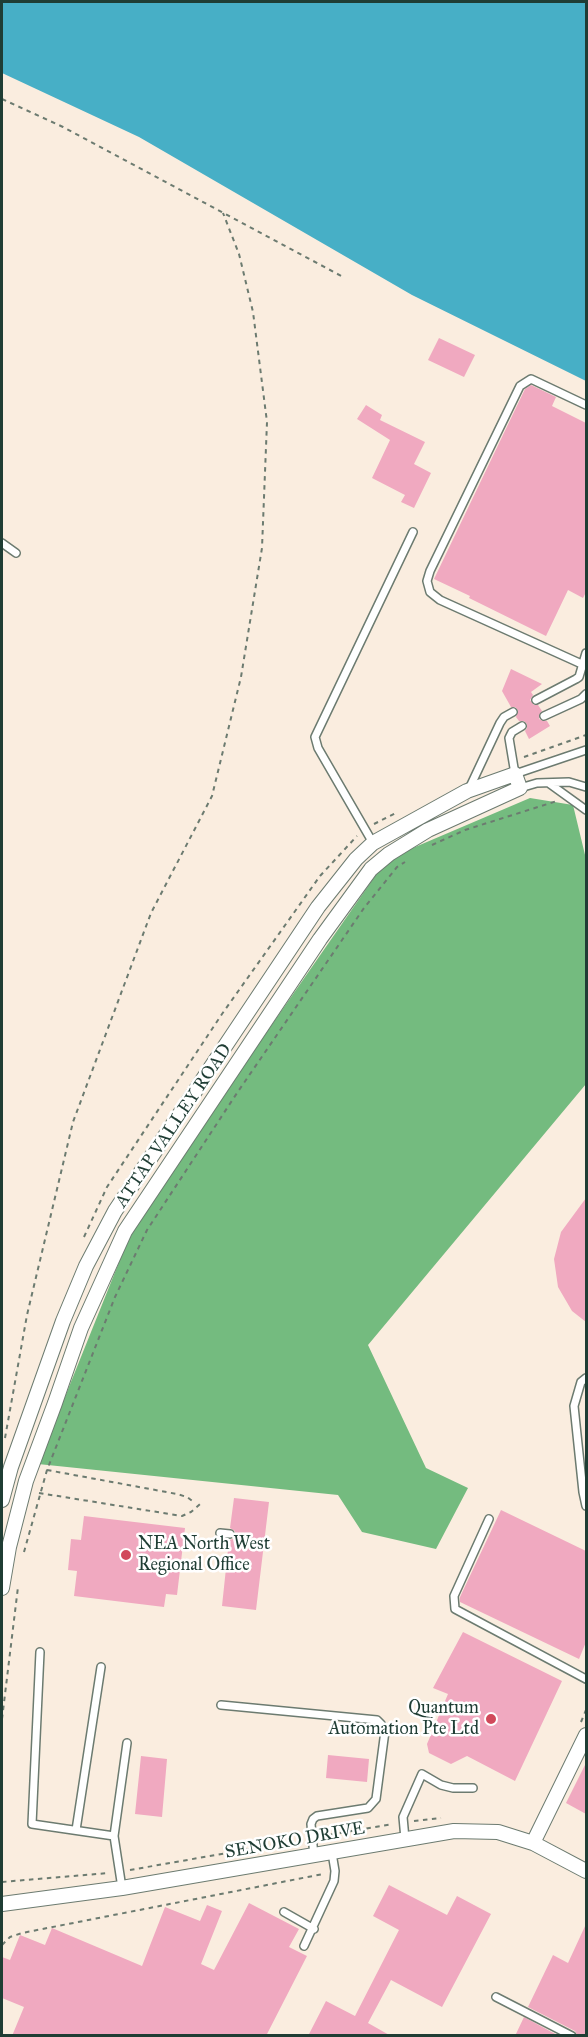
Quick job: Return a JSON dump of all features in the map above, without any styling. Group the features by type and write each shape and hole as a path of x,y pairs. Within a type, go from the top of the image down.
{"street":[{"name":"ATTAP VALLEY ROAD","path":"2,1500 63,1321 86,1266 115,1211 318,907 356,859 373,843 467,791 515,774"},
{"path":"515,774 520,788"},
{"name":"ATTAP VALLEY ROAD","path":"2,1588 5,1545 26,1481 81,1328 125,1231 320,939 371,869 389,854 428,830 520,788"},
{"path":"63,1321 81,1328"},
{"path":"533,1843 586,1735"},
{"name":"SENOKO DRIVE","path":"2,1904 122,1888 454,1831 498,1832 533,1843 586,1870"}],"lane":[{"path":"585,665 440,600 430,592 427,581 520,386 531,380 586,405"},
{"path":"373,843 318,748 315,737 412,532"},
{"path":"2,543 16,553"},
{"path":"536,700 576,680 585,665 586,653"},
{"path":"544,716 581,699 586,694"},
{"path":"467,791 500,723 504,717 513,712"},
{"path":"522,726 512,732 509,738 515,774 586,750"},
{"path":"520,788 537,783 569,782 586,787"},
{"path":"550,784 586,810"},
{"path":"586,1378 581,1382 574,1406 586,1506"},
{"path":"9,1475 26,1481"},
{"path":"489,1519 454,1596 455,1609 586,1679"},
{"path":"220,1533 230,1534"},
{"path":"40,1652 32,1824 114,1836"},
{"path":"76,1830 101,1667"},
{"path":"220,1705 377,1720 381,1724 385,1731 376,1799 368,1808 317,1816 313,1819 311,1824 314,1856"},
{"path":"122,1888 114,1836 127,1743"},
{"path":"405,1840 403,1817 422,1774 441,1785 453,1788 472,1788"},
{"path":"304,1946 314,1929 334,1881 332,1853"},
{"path":"284,1912 314,1929"},
{"path":"496,1997 572,2036"}],"path":[{"path":"2,99 63,127 345,278"},
{"path":"4,1445 27,1315 72,1122 151,914 212,796 241,677 262,548 267,422 253,312 239,254 223,213"},
{"path":"429,847 475,826 568,798"},
{"path":"23,1554 47,1470 115,1297 147,1230 237,1093 364,909 397,867 405,862"},
{"path":"47,1470 177,1494 195,1503"},
{"path":"39,1493 182,1516 200,1504"},
{"path":"2,1719 18,1587"},
{"path":"2,1945 10,1937 22,1933 335,1871"}],"green space":[{"path":"530,798 573,805 586,859 586,1084 368,1345 426,1468 468,1488 436,1549 362,1532 338,1495 38,1464 136,1220 387,859"}],"water":[{"path":"2,2 586,2 586,381 412,295 139,137 2,73"}],"building":[{"path":"439,338 475,355 464,377 428,360"},
{"path":"531,385 556,397 552,406 586,423 586,592 583,598 568,590 546,636 434,579 525,389"},
{"path":"366,405 382,415 380,420 425,442 414,464 431,473 414,508 401,502 405,495 372,478 390,440 357,419"},
{"path":"511,669 542,684 531,692 533,695 530,700 542,711 539,719 547,721 550,726 529,739 525,731 527,724 519,721 516,717 518,710 511,707 502,691"},
{"path":"586,1198 586,1322 572,1311 558,1287 554,1259 561,1232"},
{"path":"234,1498 269,1502 256,1610 222,1606 229,1540 235,1535 235,1531 230,1528"},
{"path":"501,1510 586,1551 586,1642 579,1659 460,1602 460,1597"},
{"name":"NEA North West Regional Office","path":"84,1516 185,1528 177,1595 166,1594 164,1607 74,1596 77,1571 68,1570 71,1539 81,1540"},
{"name":"Quantum Automation Pte Ltd","path":"463,1632 562,1681 515,1781 467,1756 451,1764 429,1753 427,1744 448,1694 433,1688"},
{"path":"328,1755 369,1759 367,1782 326,1778"},
{"path":"141,1756 167,1759 162,1817 135,1814"},
{"path":"586,1763 586,1814 566,1803"},
{"path":"389,1885 447,1915 457,1896 491,1914 442,2007 391,1980 368,2023 391,2036 308,2036 326,2001 355,2016 399,1930 373,1916"},
{"path":"249,1903 299,1929 289,1947 307,1956 266,2036 12,2036 24,2007 2,1998 2,1957 10,1960 20,1935 45,1945 52,1928 142,1966 165,1907 200,1921 207,1905 222,1911 201,1964 214,1970"},
{"path":"586,1924 586,2036 578,2036 575,2031 528,2007 553,1955 568,1963"},
{"path":"524,2017 559,2036 515,2036"}],"place":[{"name":"NEA North West Regional Office","path":"126,1555"},
{"name":"Quantum Automation Pte Ltd","path":"491,1719"}]}
